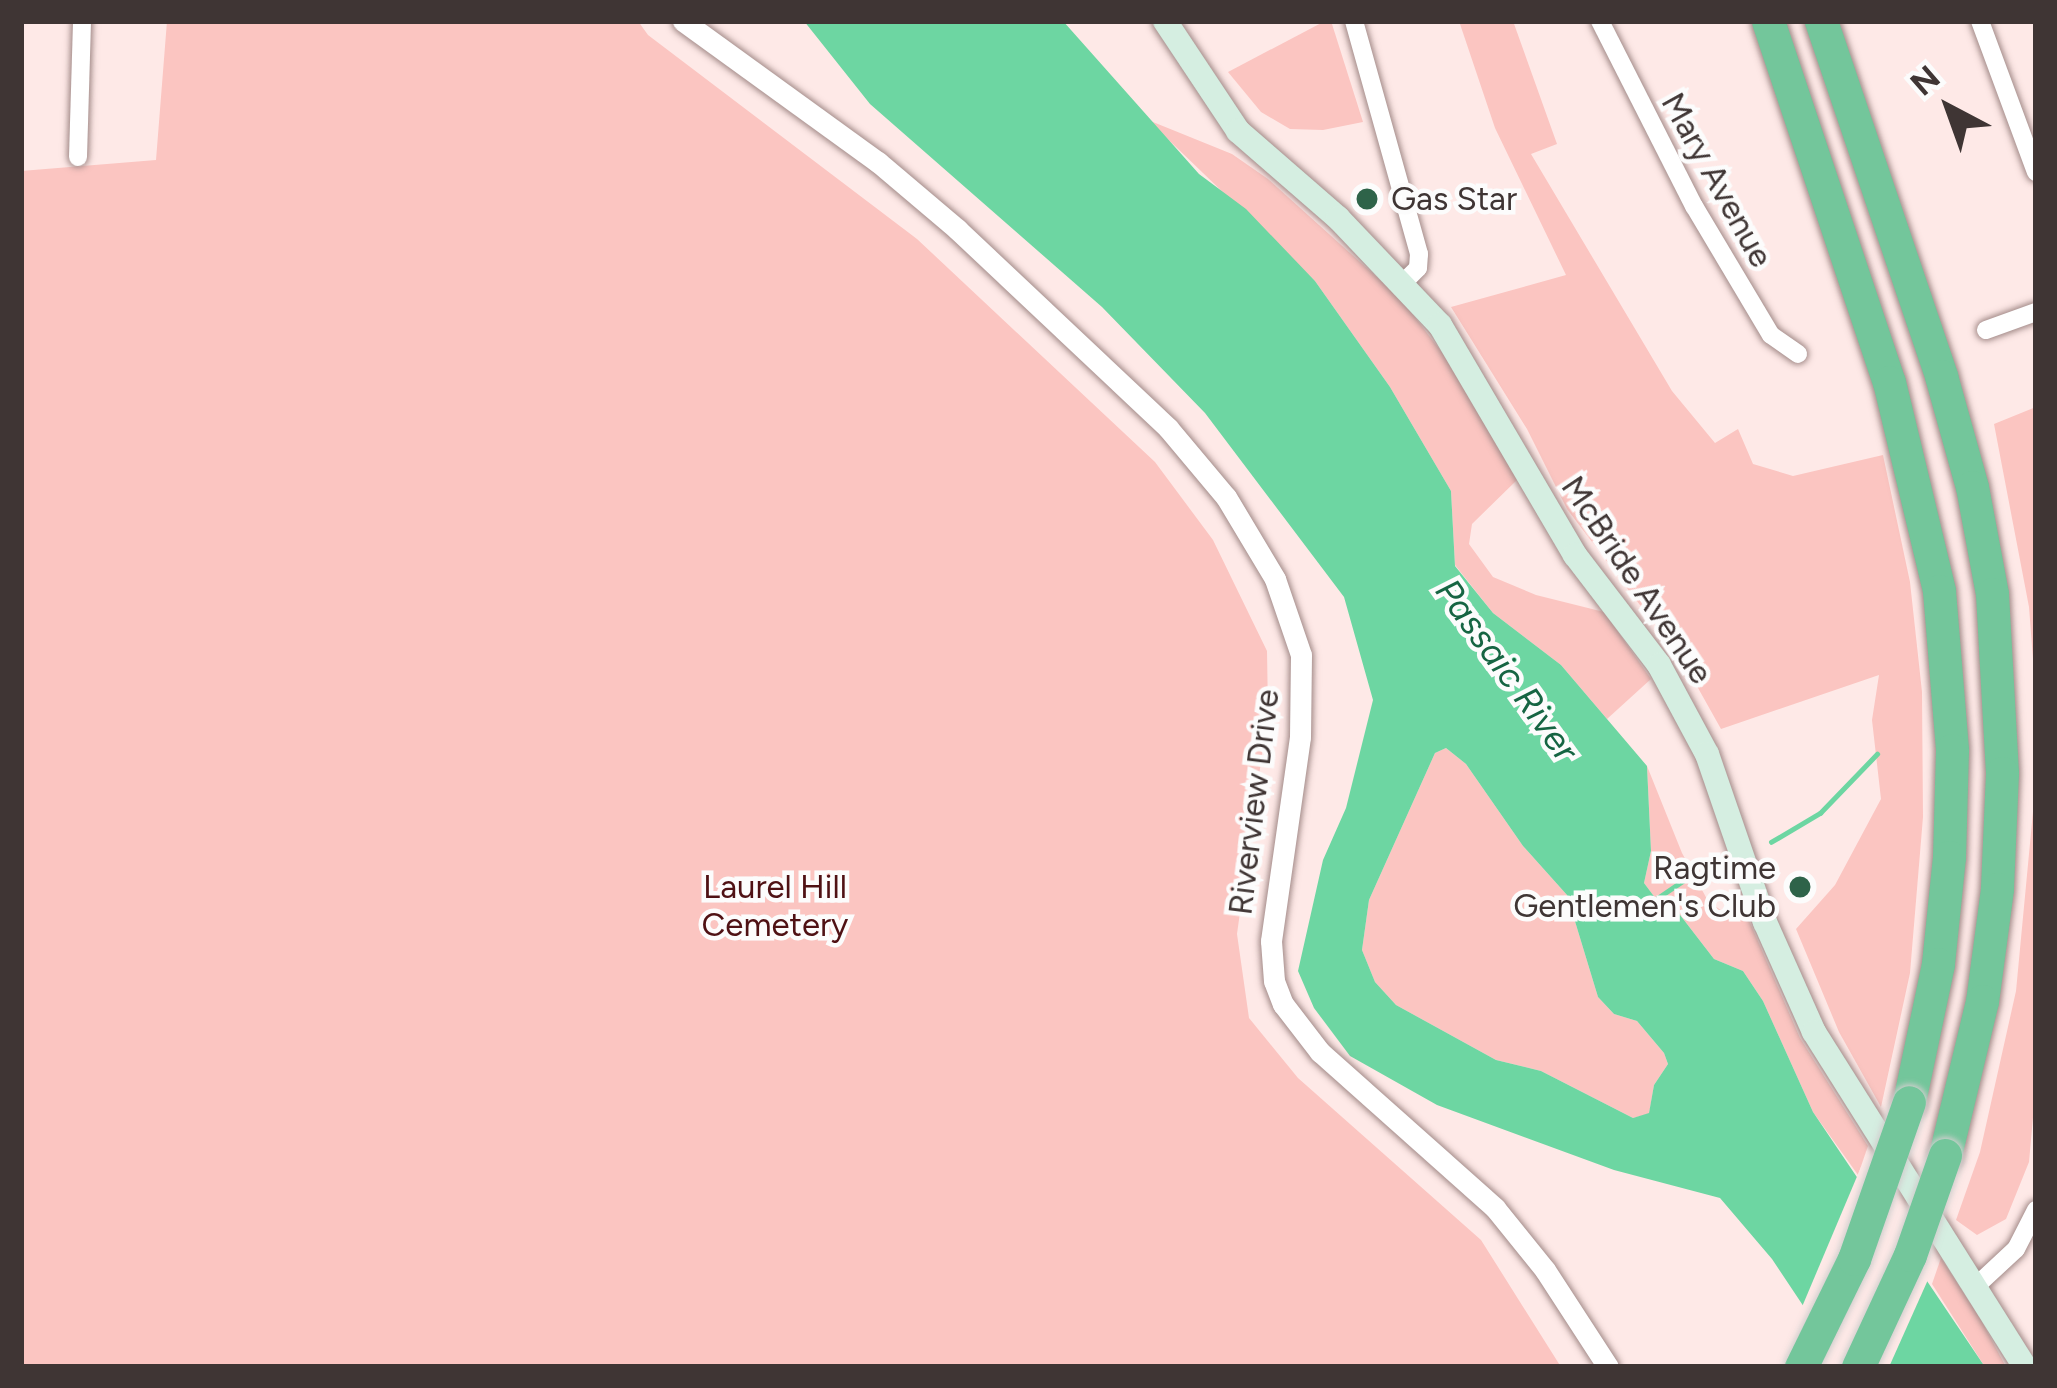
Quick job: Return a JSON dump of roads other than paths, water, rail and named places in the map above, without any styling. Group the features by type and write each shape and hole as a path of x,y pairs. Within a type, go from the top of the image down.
{"highway":[{"path":"1768,21 1889,382 1939,591 1952,750 1949,857 1938,964 1910,1102 1854,1259 1802,1367"},
{"path":"1821,21 1940,376 1972,487 1992,594 2002,773 1997,890 1982,1001 1946,1155 1910,1256 1858,1367"}],"main road":[{"name":"McBride Avenue","path":"1165,21 1238,130 1403,283 1440,325 1575,555 1679,698 1707,754 1774,944 1814,1032 2025,1367"}],"street":[{"path":"78,158 82,21"},
{"name":"Riverview Drive","path":"683,21 878,162 957,229 1145,405 1226,497 1276,579 1301,655 1300,737 1271,941 1274,980 1283,1004 1320,1052 1495,1208 1546,1270 1608,1367"},
{"path":"1354,21 1419,254 1418,268 1403,283"},
{"name":"Mary Avenue","path":"1600,21 1671,164 1749,298 1771,335 1798,355"},
{"path":"1980,21 2036,172"},
{"path":"1986,330 2036,312"},
{"path":"1974,1288 2016,1249 2036,1210"}],"water":[{"name":"Passaic River","path":"804,21 1063,21 1199,174 1246,209 1315,281 1390,387 1451,491 1455,566 1493,613 1561,665 1647,766 1651,851 1644,883 1656,899 1677,911 1714,959 1743,971 1763,1001 1813,1112 1985,1367 1844,1367 1772,1259 1720,1198 1614,1170 1437,1105 1350,1056 1314,1008 1298,971 1323,860 1346,808 1373,700 1344,597 1205,413 1102,307 870,104","holes":["1446,748 1466,764 1523,846 1567,895 1598,997 1614,1014 1637,1021 1664,1053 1668,1064 1654,1085 1649,1113 1633,1118 1541,1071 1496,1060 1396,1005 1375,982 1362,950 1369,900 1435,753"]}],"waterway":[{"path":"1771,842 1820,813 1877,754"},
{"path":"1656,899 1684,880"}],"place":[{"name":"Gas Star","path":"1367,199"},
{"name":"Ragtime Gentlemen's Club","path":"1800,887"}],"park label":[{"name":"Laurel Hill Cemetery","path":"775,906"}]}
